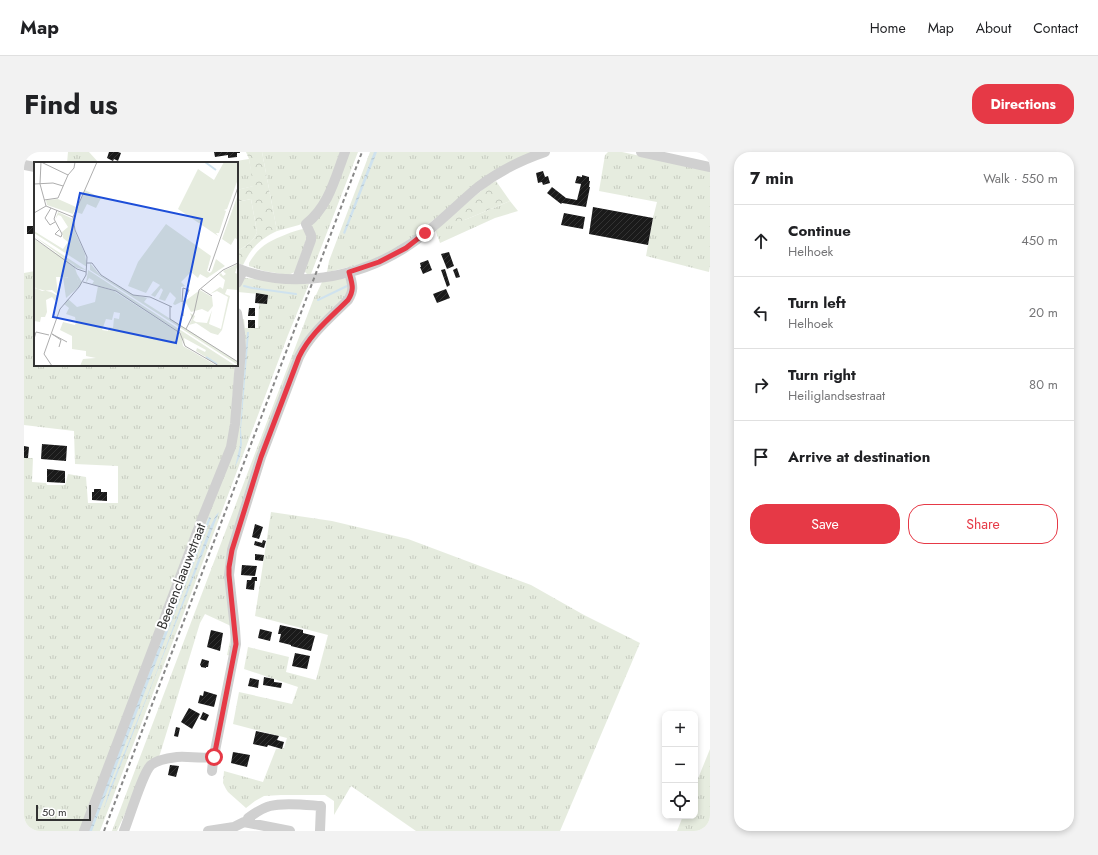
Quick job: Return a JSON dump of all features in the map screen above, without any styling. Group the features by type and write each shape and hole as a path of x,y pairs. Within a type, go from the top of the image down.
{"street":[{"path":"298,279 311,240 311,235 306,224 316,215 326,202 345,152"},
{"path":"240,270 268,277 298,279 319,278 349,272 379,262 406,248 479,187 506,169 528,158 545,152"},
{"path":"641,152 710,167"},
{"path":"24,165 34,167"},
{"path":"212,771 236,644 229,567 232,550 261,457 299,357 302,350 314,334 348,300 351,295 353,286 349,272"},
{"name":"Beerenclaauwstraat","path":"84,831 202,519 231,447 235,424 241,349 238,320"},
{"path":"124,831 144,774 150,766 161,760 178,757 214,757"},
{"path":"248,818 263,808 271,805 321,806 320,831"},
{"path":"208,831 234,827 244,822 290,831"}],"green space":[{"path":"68,152 89,152 98,162 67,162"},
{"path":"246,152 262,152 277,231 266,237 257,245 249,254 243,265 238,263 238,250 249,243 257,232 251,199 238,202 238,190 253,186 249,159"},
{"path":"262,152 343,152 326,196 305,222 277,231"},
{"path":"348,152 358,152 311,274 307,274 304,271 311,226"},
{"path":"370,152 535,152 440,215 393,250 366,262 327,272 329,261"},
{"path":"608,152 622,152 710,171 709,272 646,256 657,202 599,191 605,155"},
{"path":"249,159 254,186 238,190 238,162 230,162"},
{"path":"496,181 510,201 467,219 440,229 435,229 487,186"},
{"path":"251,199 257,232 249,243 238,250 238,202"},
{"path":"510,201 518,211 495,218 440,243 435,229 467,219"},
{"path":"303,229 308,234 295,272 288,275 264,271 249,266 249,263 253,257 265,245 295,231"},
{"path":"34,271 34,366 235,366 229,445 81,831 24,831 24,458 33,458 32,482 46,483 47,485 65,485 68,474 86,477 88,503 118,503 118,466 75,464 74,431 24,425 24,273"},
{"path":"245,278 306,282 306,284 309,284 288,335 100,831 86,831 231,454 242,319 244,319 245,328 258,328 259,303 267,304 268,295 238,292 239,286"},
{"path":"338,278 346,279 348,281 350,287 349,291 343,301 311,332 299,351 258,459 228,555 228,597 233,632 232,656 227,655 232,632 231,626 205,614 200,623 160,754 157,760 146,764 117,831 112,831 315,295 322,282"},
{"path":"271,512 332,521 408,539 531,585 584,615 640,643 560,831 416,831 351,786 334,815 334,801 325,795 264,796 246,808 228,792 223,783 224,771 263,782 276,749 284,748 287,738 233,724 239,692 292,704 298,687 244,669 248,647 289,657 286,672 316,680 328,635 255,616"},
{"path":"710,749 710,831 677,831 682,819 698,819 698,779"}],"water":[{"path":"374,152 377,152 345,234 343,233"},
{"path":"247,332 249,332 241,429 242,444 240,456 235,467 240,445"},
{"path":"219,512 103,811 110,788 155,676 210,527"},
{"path":"209,517 211,518 92,831 88,831"}],"building":[{"path":"109,152 121,153 118,161 114,159 113,161 107,158"},
{"path":"214,152 240,153 237,153 237,157 228,158 228,155 215,157"},
{"path":"543,171 545,177 548,176 550,183 543,185 542,182 538,183 536,173"},
{"path":"582,175 589,177 590,181 586,207 561,204 547,193 552,187 566,198 577,200 581,184 575,183 577,176 582,177"},
{"path":"593,207 653,218 648,245 589,234"},
{"path":"564,213 585,217 583,229 561,225"},
{"path":"27,226 34,226 34,234 27,234"},
{"path":"449,252 454,266 447,269 441,254"},
{"path":"428,260 432,270 423,274 420,263"},
{"path":"457,268 460,277 456,278 453,270"},
{"path":"445,269 450,285 447,287 441,270"},
{"path":"446,289 450,298 437,303 433,294"},
{"path":"256,293 268,295 267,304 255,303"},
{"path":"249,308 255,308 255,316 248,316"},
{"path":"248,320 255,320 255,328 248,328"},
{"path":"42,444 67,446 66,461 41,459"},
{"path":"24,446 29,447 28,458 24,458"},
{"path":"47,469 65,471 65,483 47,482"},
{"path":"94,489 101,489 101,492 107,492 107,501 92,500 92,492 94,492"},
{"path":"255,524 263,527 259,539 252,537"},
{"path":"263,540 266,541 264,548 254,545 255,541 262,543"},
{"path":"255,554 264,555 263,561 255,560"},
{"path":"242,565 257,566 255,576 241,575"},
{"path":"252,577 257,577 254,590 246,589 247,580 251,580"},
{"path":"280,625 303,630 303,633 315,636 311,651 279,642 281,634 278,634"},
{"path":"260,629 272,632 270,641 258,638"},
{"path":"211,630 223,633 220,651 207,647"},
{"path":"295,653 310,656 307,669 292,666"},
{"path":"202,659 209,661 208,667 201,667 200,665"},
{"path":"264,677 274,679 274,682 282,683 281,688 263,685"},
{"path":"250,678 259,680 258,688 248,686"},
{"path":"204,691 217,695 214,707 198,703 200,695 203,696"},
{"path":"189,708 200,714 192,729 181,722"},
{"path":"203,712 209,715 206,721 200,719"},
{"path":"176,727 180,728 178,737 174,736"},
{"path":"256,731 279,736 277,740 284,742 282,749 268,745 267,747 253,744"},
{"path":"233,752 250,755 247,767 231,763"},
{"path":"170,765 179,766 176,777 168,775"}],"waterway":[{"path":"244,286 296,294"},
{"path":"318,300 347,286"}],"railway":[{"path":"104,831 362,152"}],"route":[{"path":"214,757 236,644 229,575 232,550 261,457 299,357 302,350 314,334 348,300 351,295 353,286 349,272 379,262 406,248 425,233"}]}
